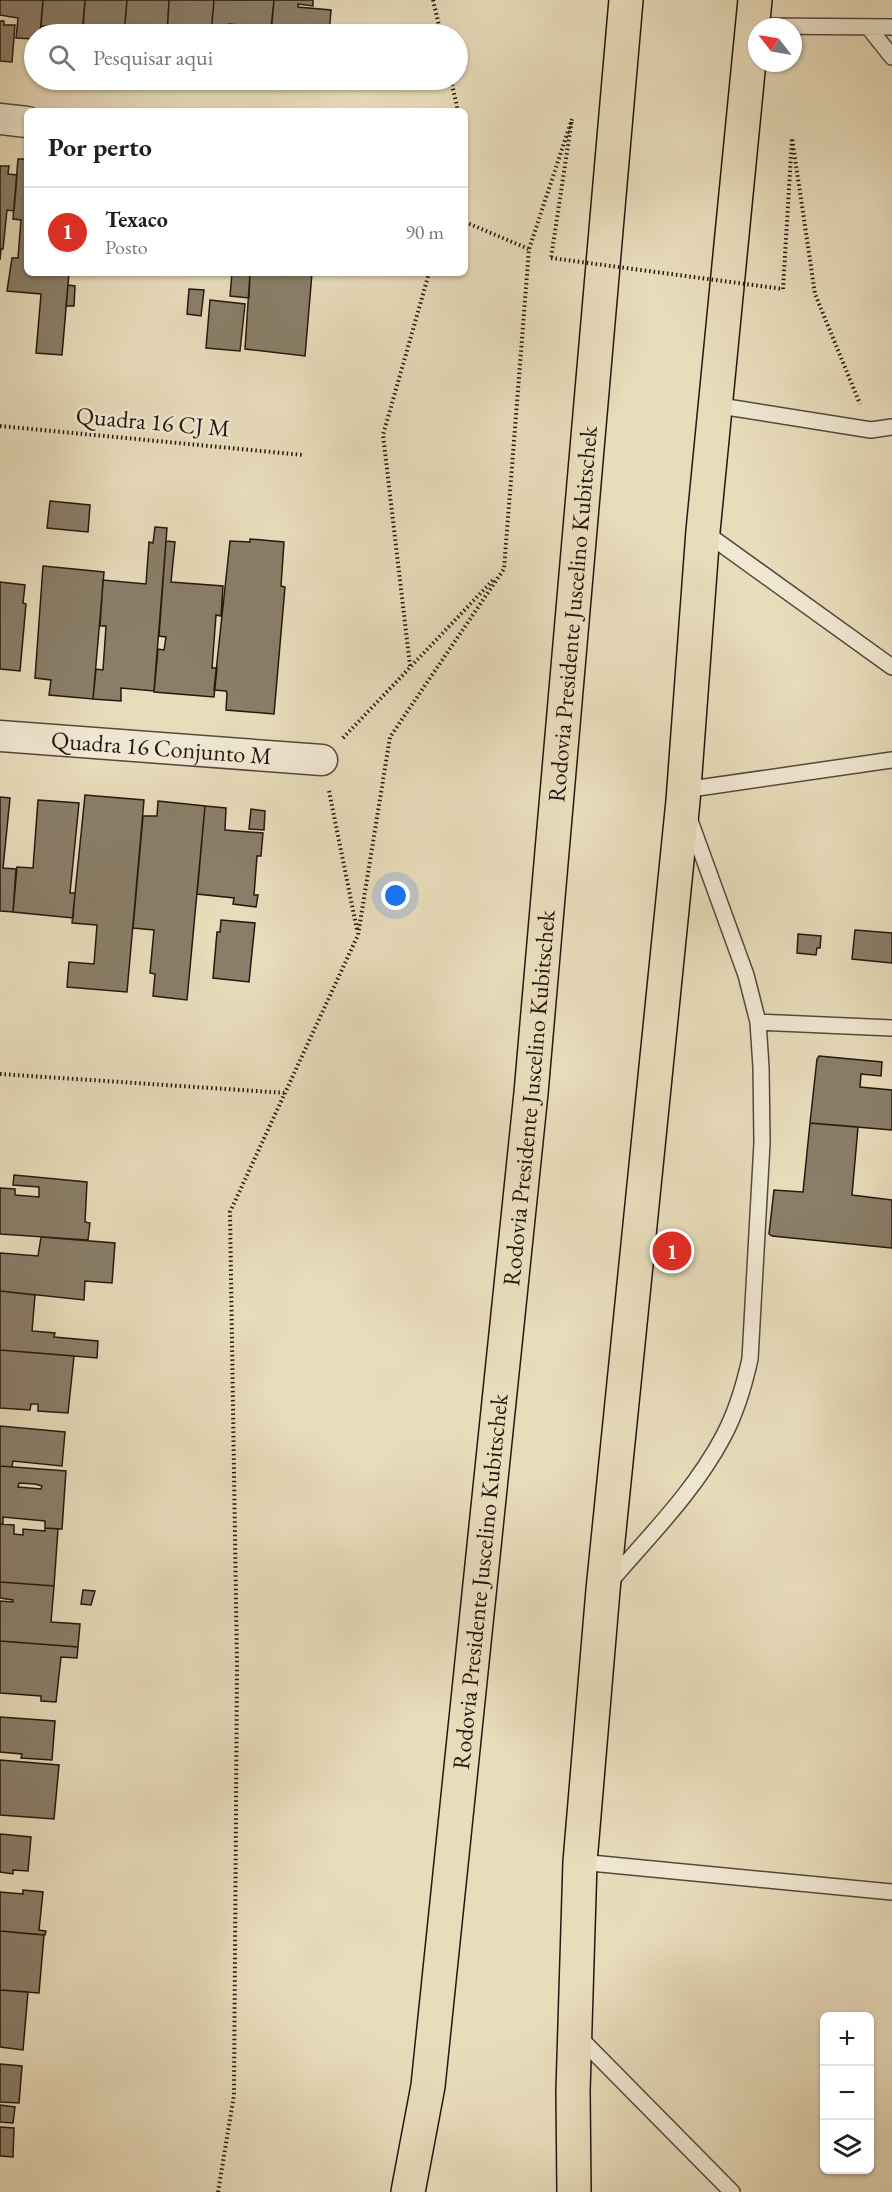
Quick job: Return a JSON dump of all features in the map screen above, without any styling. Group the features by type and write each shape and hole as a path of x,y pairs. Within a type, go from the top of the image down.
{"highway":[{"name":"Rodovia Presidente Juscelino Kubitschek","path":"408,2192 428,2086 531,1093 626,0"},
{"path":"574,2192 573,2091 580,1862 603,1590 684,795 714,405 754,13"}],"street":[{"path":"0,119 24,122"},
{"name":"Quadra 16 Conjunto M","path":"0,736 322,760"}],"lane":[{"path":"754,13 868,28 892,27"},
{"path":"868,28 892,57"},
{"path":"714,405 871,430 892,427"},
{"path":"703,531 892,667"},
{"path":"603,1590 690,1488 723,1437 742,1394 750,1359 762,1143 758,1022 746,975 684,795 892,760"},
{"path":"758,1022 892,1028"},
{"path":"580,1862 892,1892"},
{"path":"575,2033 732,2192"}],"path":[{"path":"433,0 439,24"},
{"path":"453,90 457,108"},
{"path":"218,2192 234,2095 237,1666 230,1212 358,935 390,737 504,569 529,249 572,119 551,258 783,289 792,138 815,294 871,430"},
{"path":"468,223 529,249"},
{"path":"411,667 383,435 428,276"},
{"name":"Quadra 16 CJ M","path":"0,426 303,455"},
{"path":"358,935 322,760 504,569"},
{"path":"0,1074 286,1093"}],"building":[{"path":"0,0 43,0 41,24 24,24 24,38 16,38 18,18 0,15"},
{"path":"43,0 85,0 83,24 41,24"},
{"path":"85,0 127,0 125,24 83,24"},
{"path":"127,0 169,0 168,24 125,24"},
{"path":"169,0 214,0 212,24 168,24"},
{"path":"214,0 274,0 271,24 212,24"},
{"path":"274,0 313,0 313,6 298,4 298,7 331,10 330,24 272,24"},
{"path":"0,21 4,21 4,25 15,25 12,62 0,61"},
{"path":"18,159 24,159 24,276 69,276 62,355 36,353 41,294 7,291 12,258 18,258 21,220 13,219"},
{"path":"0,166 9,166 8,174 17,175 14,211 7,210 0,260"},
{"path":"232,276 250,276 249,298 230,296"},
{"path":"250,276 312,276 305,356 245,349"},
{"path":"68,285 75,286 74,306 66,306"},
{"path":"189,289 204,290 201,316 187,314"},
{"path":"210,300 245,304 240,351 206,348"},
{"path":"50,501 90,505 88,532 47,528"},
{"path":"155,527 167,528 154,691 121,688 121,701 93,699 96,669 103,670 106,626 100,626 103,580 146,584 149,542 153,543"},
{"path":"250,539 284,542 281,586 285,587 274,714 226,710 226,691 214,690 230,541 250,542"},
{"path":"166,541 175,542 171,582 223,586 221,616 216,615 212,668 217,668 214,697 154,692 158,649 164,650 166,637 159,636"},
{"path":"43,566 104,572 93,699 49,695 51,680 35,678"},
{"path":"0,582 25,585 23,603 26,604 20,671 0,669"},
{"path":"85,795 144,800 127,992 67,987 69,962 94,964 97,925 72,923"},
{"path":"0,797 10,798 3,868 16,869 13,912 0,911"},
{"path":"38,800 79,803 70,893 75,893 73,918 13,912 17,867 33,868"},
{"path":"158,801 205,806 187,1000 153,996 155,974 150,973 154,930 133,928 143,816 157,816"},
{"path":"205,806 226,808 225,830 263,833 261,856 257,856 254,895 258,895 256,907 233,904 234,898 197,894"},
{"path":"251,809 265,811 264,830 249,829"},
{"path":"221,920 255,923 249,982 213,978 217,932 220,932"},
{"path":"855,930 892,933 892,963 852,959"},
{"path":"798,934 821,936 820,948 817,948 816,955 797,953"},
{"path":"819,1056 882,1062 881,1076 861,1074 860,1087 892,1090 892,1130 810,1123"},
{"path":"810,1123 858,1127 852,1195 892,1200 892,1248 769,1234 774,1190 803,1192"},
{"path":"14,1175 87,1182 85,1222 90,1223 88,1240 0,1234 0,1188 15,1189 15,1195 39,1197 39,1187 13,1185"},
{"path":"41,1237 115,1243 112,1283 85,1281 84,1300 0,1291 0,1253 38,1256"},
{"path":"0,1291 35,1295 32,1331 55,1333 54,1337 98,1341 97,1358 0,1350"},
{"path":"0,1350 74,1356 68,1413 38,1411 38,1404 31,1404 30,1410 0,1408"},
{"path":"0,1426 65,1432 62,1466 13,1461 12,1467 0,1466"},
{"path":"0,1466 66,1471 62,1529 45,1528 45,1521 3,1517 3,1524 0,1524","holes":["19,1483 42,1486 41,1489 18,1487"]},
{"path":"0,1524 14,1525 14,1534 23,1535 23,1529 45,1531 45,1528 58,1529 54,1586 0,1582"},
{"path":"0,1582 54,1586 51,1622 80,1624 78,1647 0,1641 0,1601 13,1602 13,1600 0,1598"},
{"path":"83,1590 95,1591 91,1605 81,1604"},
{"path":"0,1641 78,1647 77,1658 61,1657 56,1702 41,1701 41,1696 0,1693"},
{"path":"0,1717 55,1721 52,1760 21,1758 22,1754 0,1752"},
{"path":"0,1760 59,1765 54,1819 0,1815"},
{"path":"0,1834 31,1837 28,1871 13,1870 13,1874 0,1872"},
{"path":"23,1890 43,1892 39,1930 46,1931 45,1935 0,1931 0,1892 23,1894"},
{"path":"0,1931 44,1935 39,1993 0,1990"},
{"path":"0,1990 28,1992 23,2050 0,2047"},
{"path":"0,2064 22,2066 19,2103 0,2102"},
{"path":"0,2105 15,2107 13,2123 0,2122"},
{"path":"0,2127 14,2128 13,2157 0,2156"}],"place":[{"name":"Texaco","path":"672,1251"}]}
